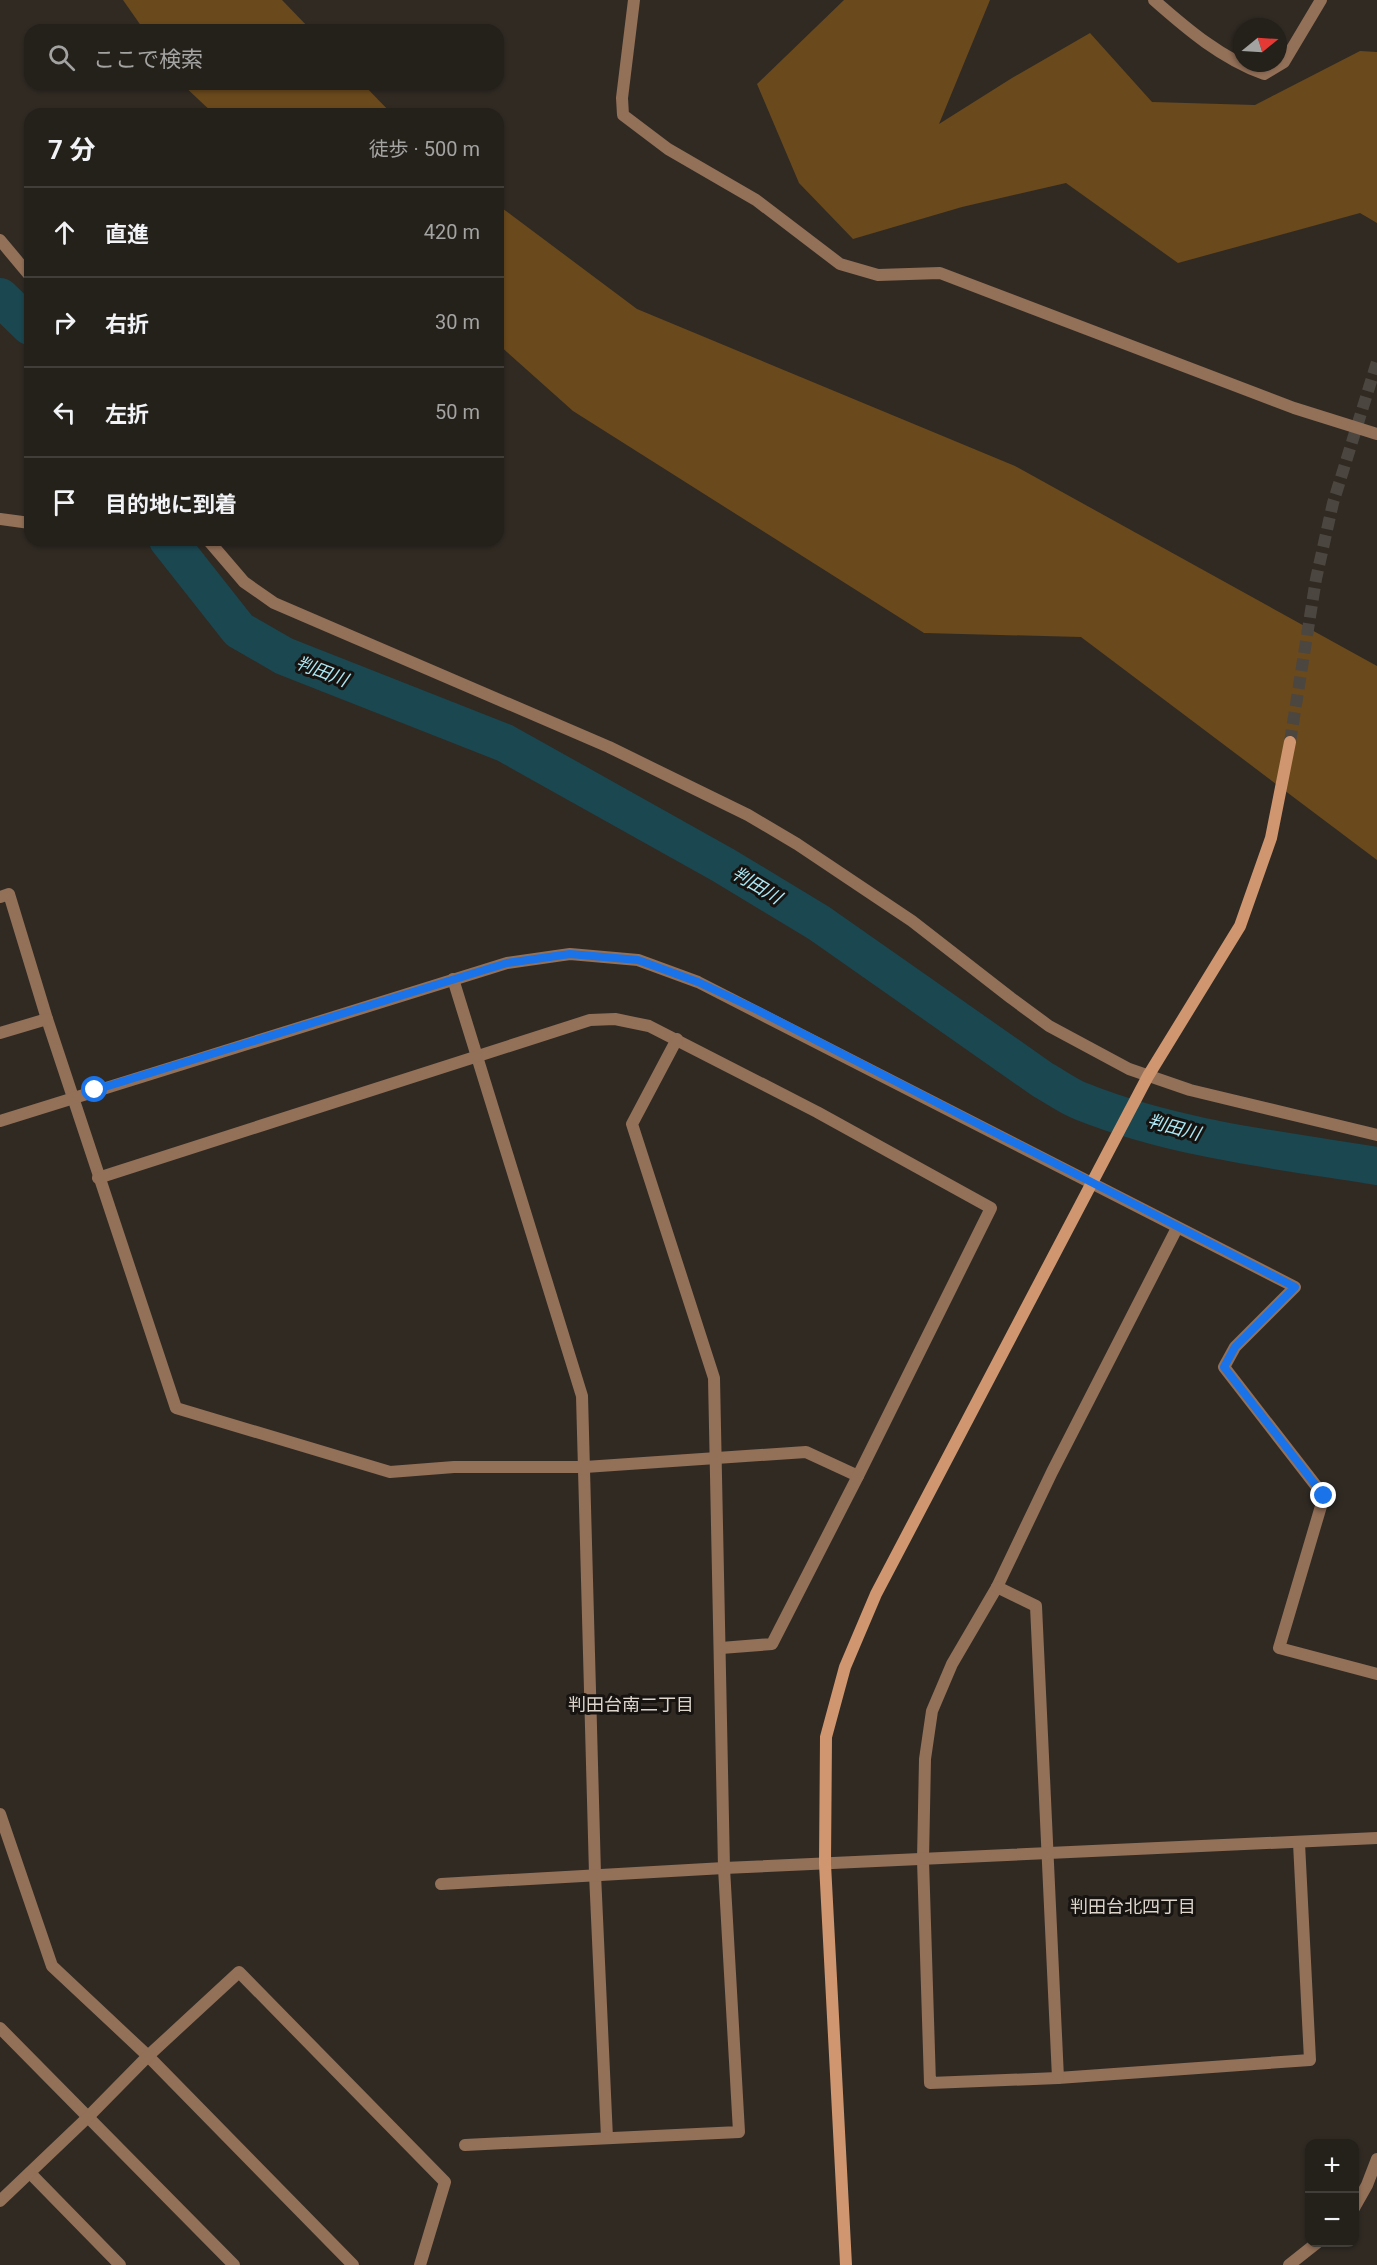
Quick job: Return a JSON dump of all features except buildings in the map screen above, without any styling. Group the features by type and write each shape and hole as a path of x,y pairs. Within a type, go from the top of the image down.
{"street":[{"path":"634,0 622,98 623,115 668,148 756,200 840,264 878,275 940,273 1294,408 1377,434"},
{"path":"1154,0 1188,31 1219,53 1264,74 1284,62 1321,0"},
{"path":"0,240 24,269"},
{"path":"0,519 24,522"},
{"path":"213,546 244,582 274,603 609,747 748,815 797,844 912,921 1049,1026 1099,1054 1148,1076 1190,1090 1377,1135"},
{"path":"846,2265 825,1864 826,1737 845,1667 876,1594 1148,1076 1240,926 1271,838 1290,742"},
{"path":"0,897 9,894 98,1178 176,1408 390,1472 454,1467 585,1467 806,1452 858,1476"},
{"path":"0,1121 73,1096 507,963 570,954 638,960 698,982 757,1010 1091,1184 1295,1287 1235,1347 1224,1367 1324,1496 1279,1647 1377,1674"},
{"path":"453,979 582,1396 595,1874 607,2138"},
{"path":"0,1034 47,1018"},
{"path":"98,1178 590,1020 615,1019 649,1026 677,1039 817,1112 991,1208 772,1644 721,1648"},
{"path":"465,2145 739,2132 724,1868 714,1378 632,1124 677,1039"},
{"path":"1177,1228 1052,1472 997,1587 952,1664 932,1712 925,1759 923,1860 930,2083 1058,2078 1310,2060 1299,1842"},
{"path":"997,1587 1036,1606 1058,2078"},
{"path":"0,1814 52,1966 148,2056 352,2265"},
{"path":"441,1884 595,1874 1377,1838"},
{"path":"0,2201 148,2056 239,1972 445,2182 420,2265"},
{"path":"0,2028 234,2265"},
{"path":"1359,2199 1377,2159"},
{"path":"30,2173 120,2265"},
{"path":"1289,2265 1312,2247"}],"shaded area":[{"path":"123,0 282,0 305,24 140,24"},
{"path":"844,0 990,0 939,124 1090,33 1152,102 1255,105 1360,51 1377,52 1377,223 1360,213 1178,263 1066,183 962,207 853,239 799,183 757,84"},
{"path":"188,90 369,90 386,108 208,108"},
{"path":"504,209 637,309 1015,466 1377,666 1377,860 1081,637 924,633 573,411 504,349"}],"waterway":[{"name":"判田川","path":"0,297 24,320"},
{"name":"判田川","path":"173,546 239,630 284,656 505,743 723,865 819,923 1043,1080 1073,1097 1118,1115 1191,1134 1377,1166"}],"tunnel":[{"path":"1290,742 1316,579 1333,503 1377,362"}],"district":[{"name":"判田台南二丁目","path":"631,1704"},
{"name":"判田台北四丁目","path":"1133,1906"}],"route":[{"path":"95,1090 507,963 570,954 638,960 698,982 757,1010 1295,1287 1235,1347 1224,1367 1324,1496"}]}
